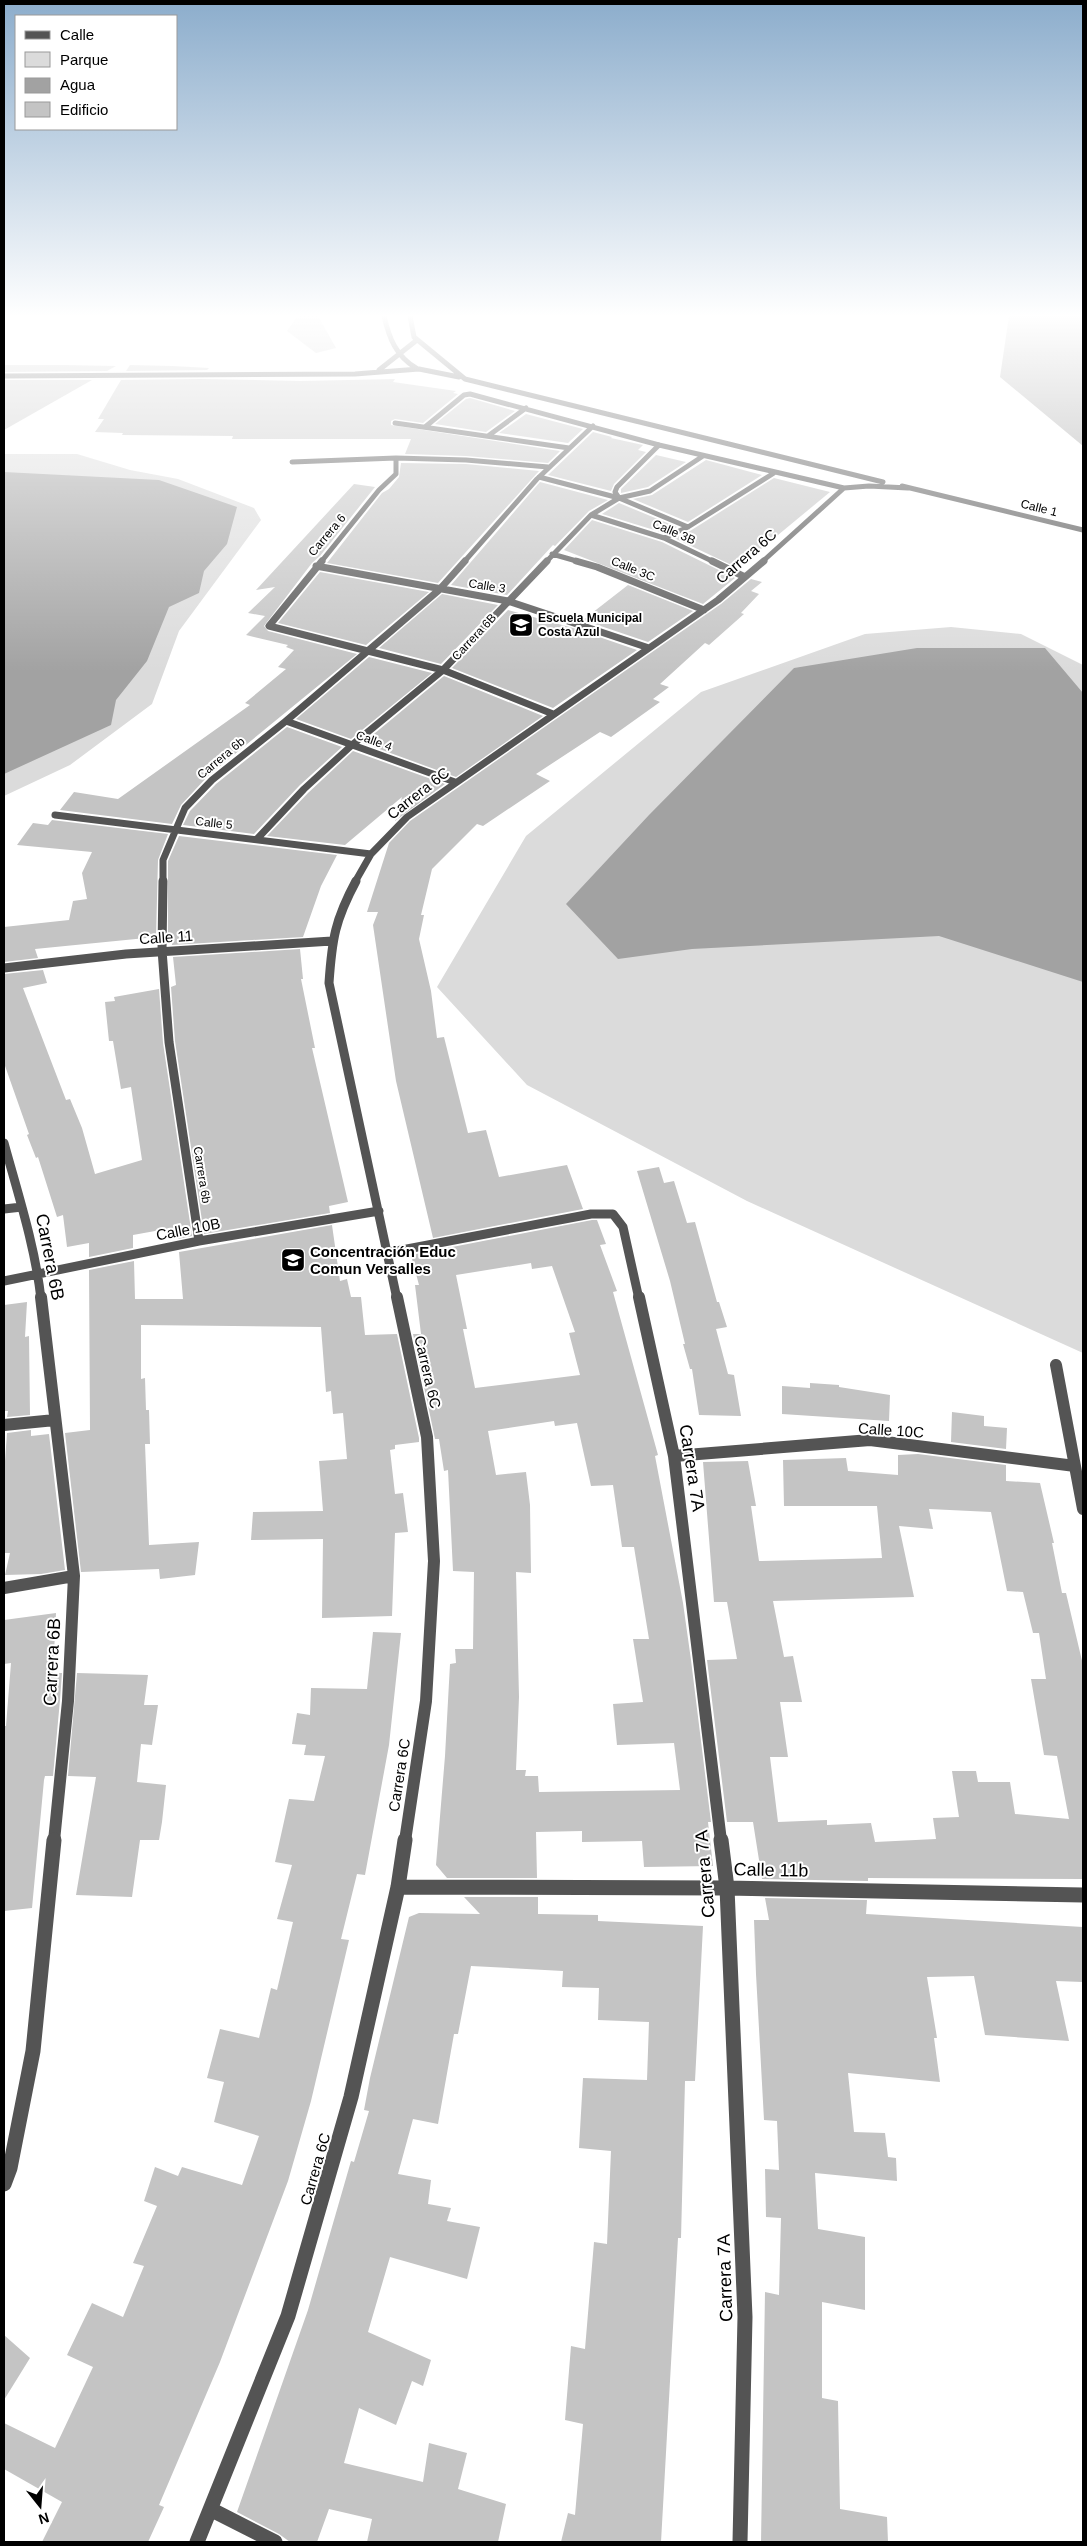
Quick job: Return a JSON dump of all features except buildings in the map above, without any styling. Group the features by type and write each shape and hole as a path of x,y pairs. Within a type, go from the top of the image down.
{"street":[{"path":"480,435 569,448"},
{"name":"Carrera 6b","path":"200,1241 169,1042 162,950 163,860 184,808 212,780 286,721 439,590 548,467 583,435"},
{"path":"622,435 659,446 844,488 869,486 908,488"},
{"name":"Calle 1","path":"692,435 1083,530"},
{"path":"620,498 615,492 617,487 659,446"},
{"name":"Carrera 6B","path":"257,839 304,789 352,744 443,670 552,554 592,515 620,498 650,491 703,456"},
{"path":"292,462 396,458 466,460 548,467"},
{"name":"Carrera 6","path":"367,652 269,626 379,490 396,474 396,458"},
{"path":"664,538 688,527 774,473"},
{"path":"539,477 620,498 688,527"},
{"name":"Carrera 6C","path":"197,2542 212,2510 288,2316 350,2097 398,1886 426,1700 434,1561 427,1437 328,982 332,941 341,908 371,854 408,817 455,782 704,610 745,577 844,488"},
{"name":"Calle 3B","path":"592,515 664,538 745,577"},
{"name":"Calle 3C","path":"552,554 597,567 704,610"},
{"name":"Calle 3","path":"316,566 439,590 508,601 649,648"},
{"path":"367,652 443,670 553,714"},
{"name":"Calle 4","path":"286,721 455,782"},
{"name":"Calle 5","path":"55,815 371,854"},
{"name":"Calle 11","path":"4,968 64,959 162,950 332,941"},
{"name":"Carrera 6B","path":"4,1143 38,1275 74,1576 68,1701 33,2051 10,2168 4,2184"},
{"path":"4,1209 22,1207"},
{"name":"Calle 10B","path":"4,1281 200,1241 379,1210"},
{"name":"Carrera 7A","path":"386,1253 591,1214 613,1214 623,1227 674,1456 727,1888 746,2316 740,2542"},
{"path":"1056,1365 1083,1509"},
{"path":"4,1426 55,1420"},
{"name":"Calle 10C","path":"674,1456 870,1440 1075,1466"},
{"path":"4,1588 74,1576"},
{"name":"Calle 11b","path":"398,1886 727,1888 1083,1895"},
{"path":"212,2510 274,2542"}],"green space":[{"path":"4,454 77,454 130,470 178,479 254,508 261,520 179,631 152,704 70,765 4,796"},
{"path":"951,627 1021,634 1083,665 1083,1353 747,1201 527,1085 437,987 526,836 701,692 865,634"}],"water":[{"path":"1070,435 1083,435 1083,446"},
{"path":"4,472 159,480 237,507 227,544 204,571 199,593 169,607 147,661 116,700 111,725 4,774"},
{"path":"917,648 1045,648 1083,693 1083,982 939,936 692,949 618,959 566,904 649,815 794,668"}],"place":[{"name":"Escuela Municipal Costa Azul","path":"521,625"},
{"name":"Concentración Educ Comun Versalles","path":"293,1260"}]}
